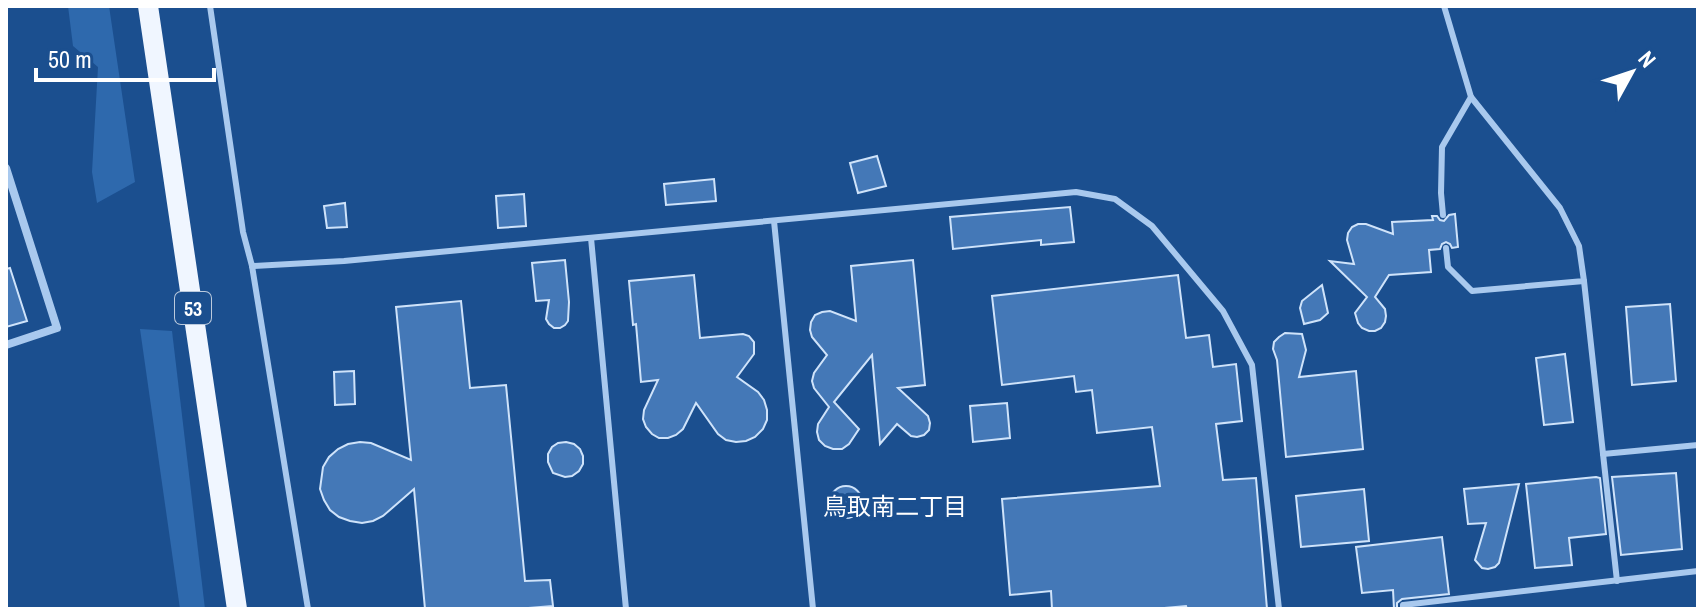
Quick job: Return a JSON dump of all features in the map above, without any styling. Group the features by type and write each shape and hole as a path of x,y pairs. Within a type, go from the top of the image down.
{"main road":[{"name":"53","path":"148,6 237,609"}],"street":[{"path":"6,168 57,328 6,345"}],"lane":[{"path":"210,6 243,232 252,266 308,609"},
{"path":"1444,6 1471,97 1560,208 1579,246 1617,581"},
{"path":"1443,215 1442,147 1471,97"},
{"path":"252,266 344,261 1076,192 1115,199 1152,226 1223,311 1252,365 1279,609"},
{"path":"774,221 813,609"},
{"path":"591,238 626,609"},
{"path":"1446,248 1448,267 1472,291 1584,281"},
{"path":"1603,454 1698,445"},
{"path":"1403,609 1403,605 1698,571"}],"shaded area":[{"path":"68,6 109,6 135,182 97,203 92,172 98,67 73,46"},
{"path":"140,329 172,331 205,609 180,609"}],"building":[{"path":"877,156 886,186 858,193 850,163"},
{"path":"714,179 716,201 666,205 664,184"},
{"path":"524,194 526,226 498,228 496,196"},
{"path":"345,203 347,227 327,228 324,206"},
{"path":"1070,207 1074,242 1041,245 1041,240 953,249 950,217"},
{"path":"1455,214 1458,247 1452,248 1446,242 1440,249 1429,250 1431,272 1389,275 1375,297 1385,309 1385,322 1375,331 1362,328 1355,313 1367,297 1330,261 1354,264 1347,240 1352,227 1366,224 1393,234 1392,222 1433,220 1432,216 1444,221"},
{"path":"565,260 568,321 560,328 554,328 546,319 549,300 536,301 532,263"},
{"path":"913,260 925,385 898,388 928,416 929,430 924,435 911,436 897,424 880,444 872,355 834,402 859,429 842,449 825,446 817,432 818,424 829,407 812,381 827,355 812,337 811,322 815,315 830,311 856,321 851,266"},
{"path":"10,268 27,321 6,327 6,269"},
{"path":"694,275 700,338 743,334 754,342 754,354 737,377 764,400 767,420 755,437 746,441 726,440 718,434 696,403 683,429 668,438 652,434 643,419 658,380 641,382 629,281"},
{"path":"1178,275 1186,338 1209,335 1213,367 1236,364 1242,421 1216,424 1223,480 1256,478 1267,609 1187,609 1186,606 1052,609 1051,591 1010,595 1002,499 1160,486 1152,427 1097,433 1092,390 1076,392 1074,376 1002,385 992,296"},
{"path":"1322,285 1328,313 1320,320 1304,324 1300,308 1302,301"},
{"path":"461,301 470,388 506,385 525,581 550,580 553,606 425,609 414,489 383,516 362,523 339,517 330,510 320,489 323,467 329,457 348,444 371,443 411,460 396,307"},
{"path":"1670,304 1676,381 1632,385 1626,307"},
{"path":"1285,333 1302,334 1306,350 1299,377 1356,371 1363,449 1286,457 1277,360 1273,349 1274,342"},
{"path":"1565,354 1573,422 1544,425 1536,358"},
{"path":"354,371 355,404 335,405 334,372"},
{"path":"1007,403 1010,438 973,442 970,406"},
{"path":"566,442 580,449 583,464 579,471 565,477 553,473 548,454 558,443"},
{"path":"1676,473 1682,549 1621,555 1612,477"},
{"path":"1600,478 1606,534 1569,538 1572,565 1535,568 1526,484"},
{"path":"1519,484 1499,563 1495,567 1482,568 1475,560 1486,523 1468,524 1464,489"},
{"path":"846,486 857,491 862,502 857,513 846,518 835,513 830,502 835,491"},
{"path":"1364,489 1369,541 1301,547 1296,496"},
{"path":"1442,537 1449,594 1402,599 1394,609 1393,590 1362,593 1356,547"}],"district":[{"name":"鳥取南二丁目","path":"895,506"}]}
